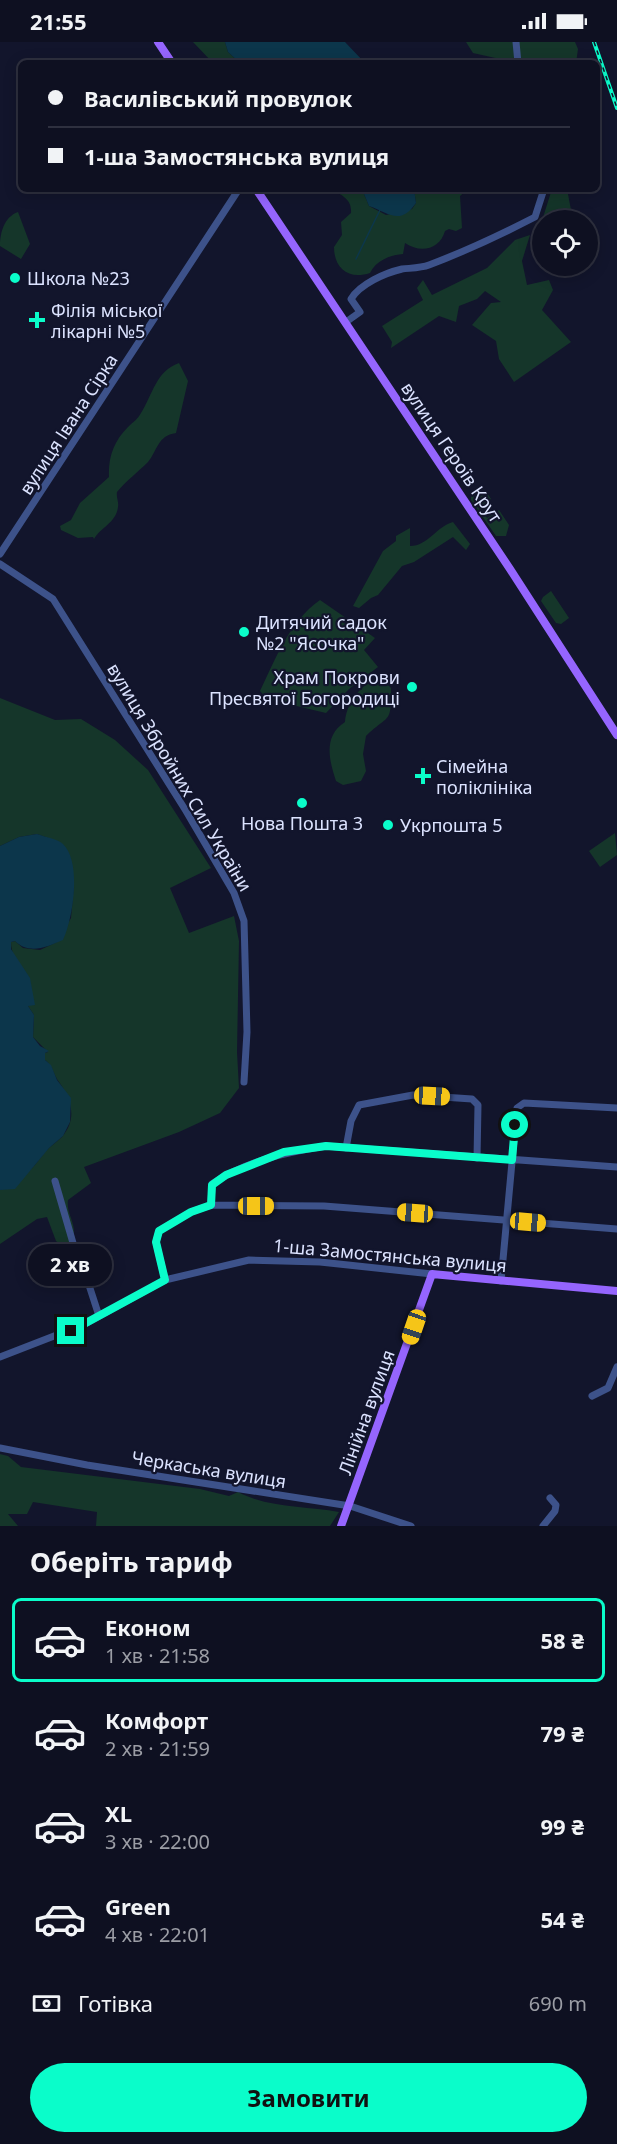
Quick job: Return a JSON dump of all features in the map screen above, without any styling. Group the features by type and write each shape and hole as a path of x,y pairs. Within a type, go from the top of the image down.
{"main road":[{"path":"158,42 170,60"},
{"name":"вулиця Героїв Крут","path":"258,192 617,735"},
{"name":"1-ша Замостянська вулиця","path":"432,1274 617,1291"},
{"name":"Лінійна вулиця","path":"342,1526 432,1274"}],"street":[{"path":"516,42 518,60"},
{"name":"вулиця Івана Сірка","path":"0,554 237,192"},
{"path":"346,322 360,312 351,299 354,294 378,278 400,270 426,267 485,242 535,217 543,192"},
{"name":"вулиця Збройних Сил України","path":"0,564 52,599 186,811 234,893 244,921 247,1032 244,1082"},
{"path":"346,1148 351,1121 359,1105 413,1095 472,1099 478,1105 477,1158"},
{"path":"501,1281 517,1108 520,1104 617,1108"},
{"path":"211,1205 212,1185 226,1175 284,1152 326,1146 617,1167"},
{"path":"55,1181 71,1240 99,1316"},
{"path":"165,1280 156,1242 159,1231 191,1212 211,1205 324,1206 617,1229"},
{"name":"1-ша Замостянська вулиця","path":"0,1357 58,1337 165,1280 249,1260 320,1262 432,1274"},
{"path":"592,1396 608,1389 617,1366"},
{"name":"Черкаська вулиця","path":"0,1448 87,1465 350,1506 411,1526"},
{"path":"543,1526 555,1510 556,1505 550,1498"}],"green space":[{"path":"193,42 225,42 228,52 237,60 210,60"},
{"path":"466,42 575,42 578,49 576,60 500,59 473,53"},
{"path":"337,192 363,192 369,206 386,215 412,209 416,203 414,192 465,192 460,196 462,228 456,231 449,229 445,231 439,242 429,248 417,248 405,243 403,254 384,259 370,273 355,275 340,266 334,247 342,235 341,222 351,213 350,204"},
{"path":"551,192 568,192 571,210 545,210"},
{"path":"18,212 30,244 21,259 0,246 6,222"},
{"path":"530,235 522,261 527,285 549,280 553,290 542,310 571,342 514,382 499,359 496,341 472,325 491,303 501,302 485,291 477,299 459,306 456,322 439,316 391,348 392,342 382,326 423,300 417,288 423,280 432,295 487,268 515,240"},
{"path":"179,363 188,381 176,433 161,440 148,462 117,492 117,512 94,539 93,537 78,538 61,530 60,526 71,520 80,503 109,477 111,456 119,438 140,415 160,377"},
{"path":"480,488 485,490 491,499 480,507 487,518 499,510 509,525 506,536 496,536 471,500 471,494"},
{"path":"453,522 470,544 466,550 453,537 414,562 402,566 378,595 359,608 353,606 383,551 396,541 396,536 410,528 410,546 416,545"},
{"path":"551,591 569,618 561,624 556,623 541,601"},
{"path":"320,600 375,638 364,650 378,667 349,689 326,713 267,699 260,691 292,630 309,609"},
{"path":"372,680 387,684 391,688 388,717 366,736 363,754 366,771 361,781 343,785 336,781 333,773 330,757 331,741 333,734 345,722 354,698"},
{"path":"0,698 55,720 81,719 115,740 148,770 211,868 170,888 189,933 234,916 239,941 237,1052 239,1088 220,1113 179,1132 84,1167 91,1183 68,1200 74,1235 71,1237 68,1251 56,1241 47,1217 37,1219 0,1244 0,1190 26,1175 47,1150 62,1137 70,1123 71,1116 67,1095 45,1060 45,1053 48,1052 33,1037 34,1015 28,1006 31,984 15,958 11,942 15,941 23,948 40,950 57,942 71,918 74,884 48,838 37,834 19,837 0,846"},
{"path":"615,833 617,855 600,867 589,851"},
{"path":"0,1454 8,1456 21,1467 200,1489 229,1496 238,1492 274,1504 339,1512 330,1526 96,1526 97,1512 33,1502 27,1514 8,1514 18,1526 0,1526"}],"water":[{"path":"225,42 345,42 362,60 237,60 228,52"},
{"path":"363,192 414,192 416,203 405,214 399,216 369,206"},
{"path":"37,834 61,842 69,852 74,877 70,919 63,940 32,949 15,941 11,942 11,949 30,978 35,1005 28,1006 34,1015 33,1037 40,1046 49,1051 45,1053 45,1060 51,1065 57,1080 71,1098 70,1122 63,1136 49,1148 15,1189 0,1190 0,846 19,837"}],"waterway":[{"path":"356,259 380,210"}],"railway":[{"path":"594,42 617,108"}],"place":[{"name":"Школа №23","path":"15,278"},
{"name":"Філія міської лікарні №5","path":"37,320"},
{"name":"Дитячий садок №2 \"Ясочка\"","path":"244,632"},
{"name":"Храм Покрови Пресвятої Богородиці","path":"412,687"},
{"name":"Сімейна поліклініка","path":"423,776"},
{"name":"Нова Пошта 3","path":"302,803"},
{"name":"Укрпошта 5","path":"388,825"}],"route":[{"path":"71,1331 165,1280 156,1242 159,1231 191,1212 211,1205 212,1185 226,1175 284,1152 326,1146 512,1160 515,1125"}]}
